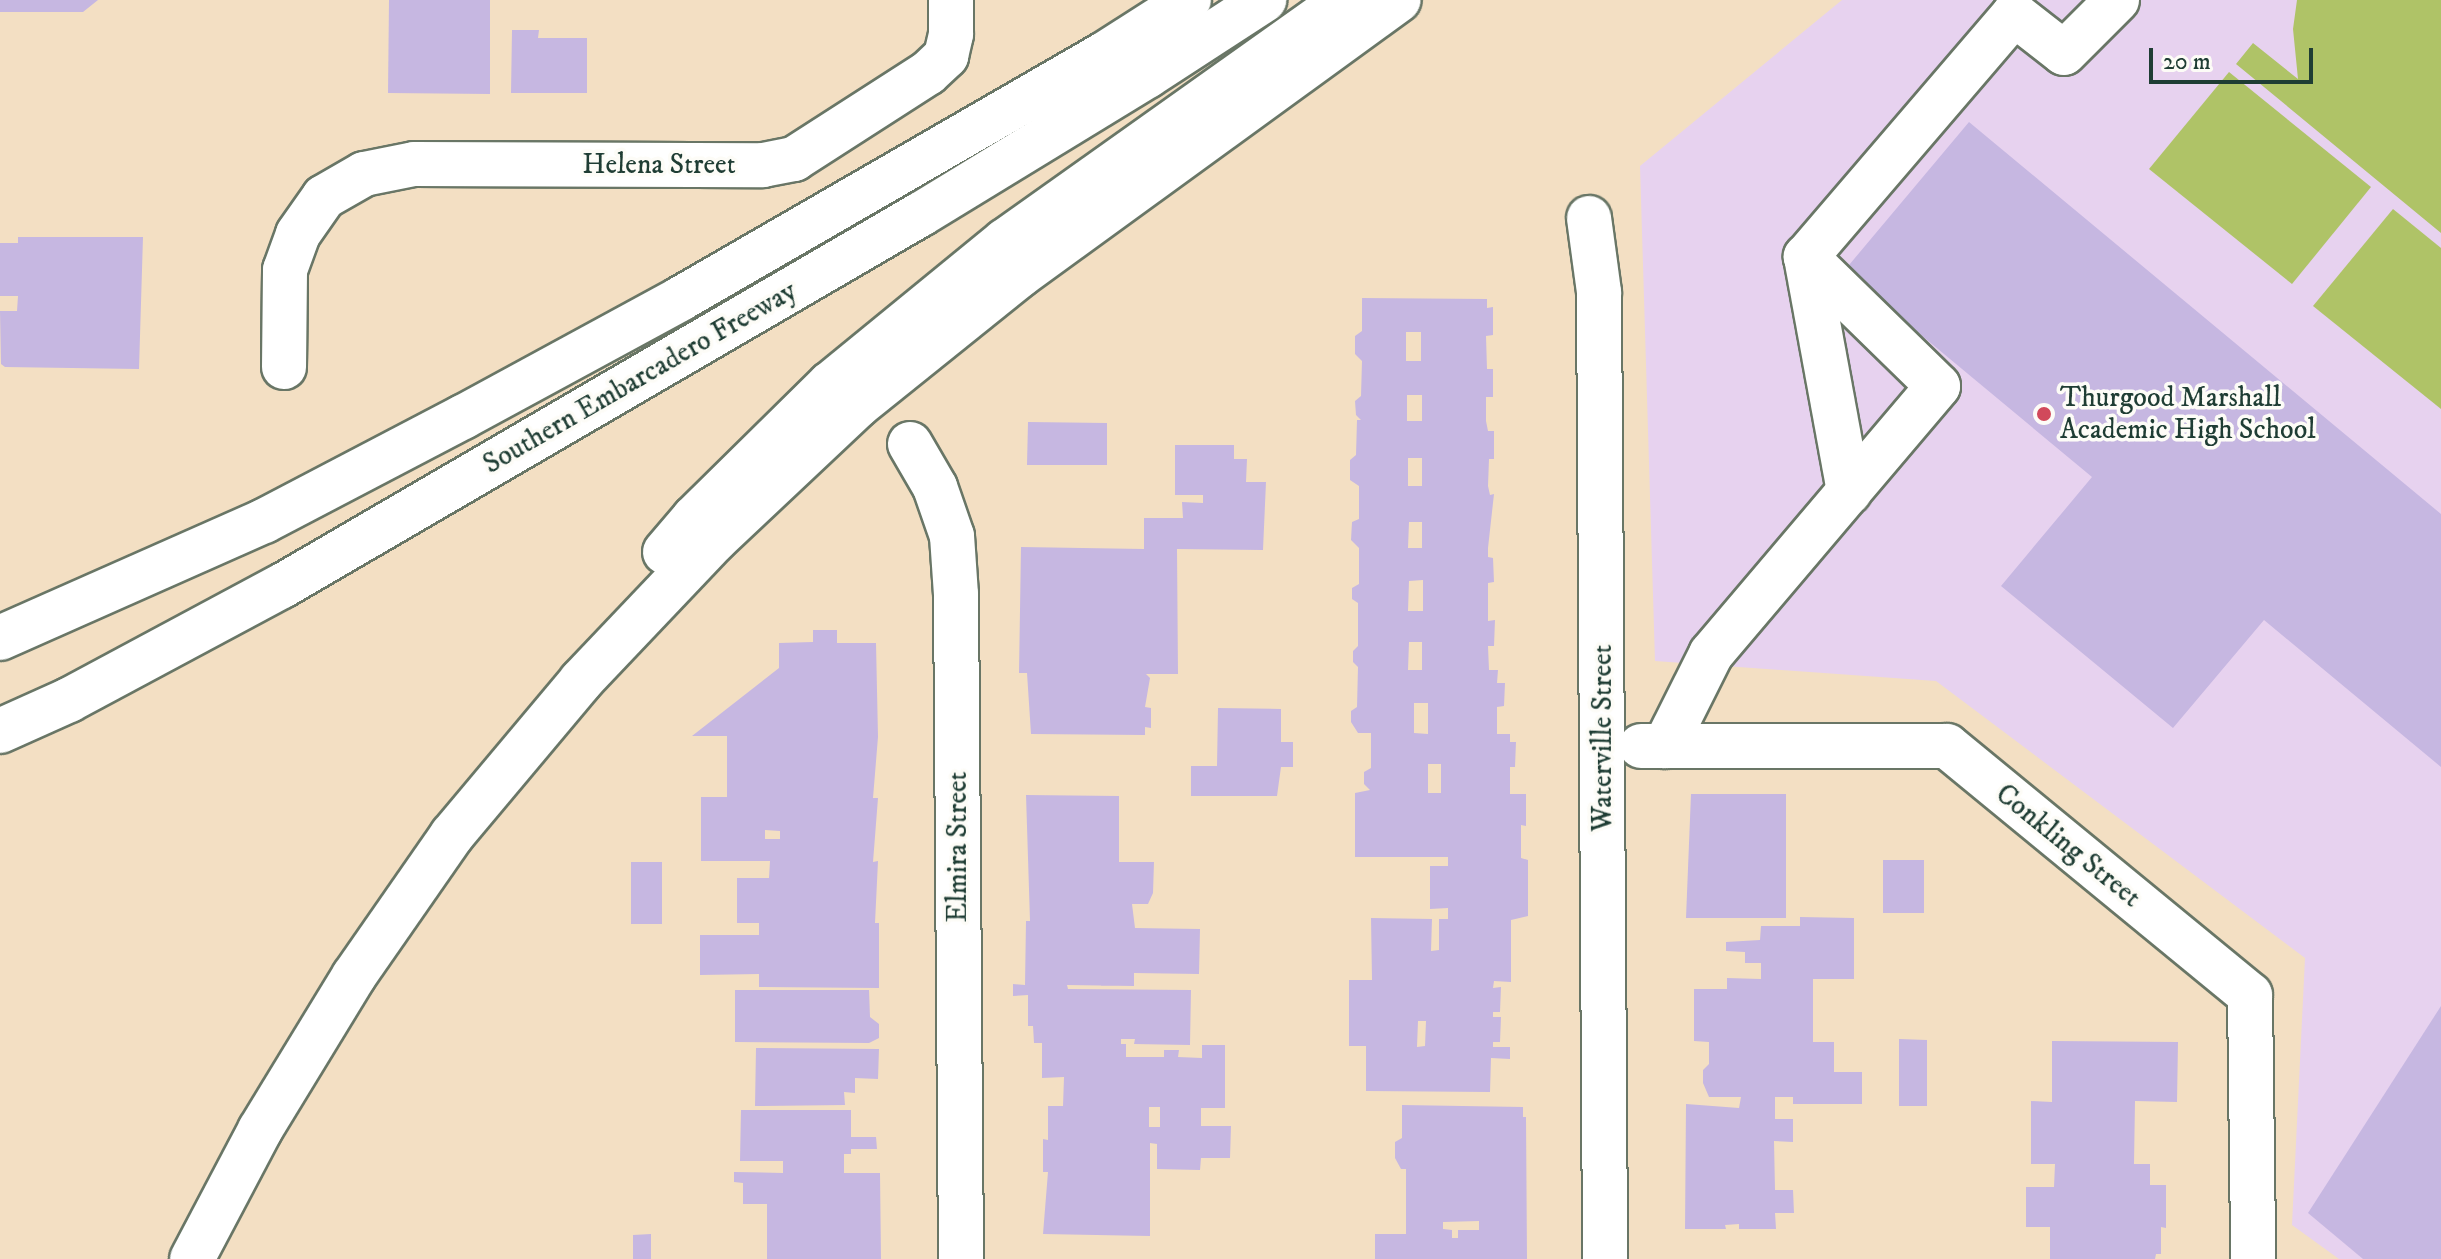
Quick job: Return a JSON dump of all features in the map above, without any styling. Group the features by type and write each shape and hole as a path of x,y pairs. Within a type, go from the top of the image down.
{"main road":[{"name":"Southern Embarcadero Freeway","path":"0,638 264,521 463,417 680,299 1103,55 1189,0"},
{"name":"Southern Embarcadero Freeway","path":"0,731 69,700 295,579 921,214 1264,0"},
{"path":"169,1259 241,1121 336,964 435,822 694,518 830,384 1005,241 1344,0"},
{"path":"192,1259 267,1117 354,976 452,835 581,681 715,540 857,406 1020,275 1399,0"},
{"path":"1806,257 2014,14 2064,53 2117,0"},
{"name":"Helena Street","path":"284,367 285,270 298,234 324,197 364,174 414,164 763,165 794,159 928,73 946,56 951,17"},
{"name":"Waterville Street","path":"1589,218 1599,292 1605,1259"},
{"path":"1665,746 1711,654 1938,386 1806,257"},
{"path":"1806,257 1849,492"},
{"name":"Elmira Street","path":"910,444 935,487 952,536 956,594 961,1259"},
{"name":"Conkling Street","path":"1604,746 1947,746 2250,995 2253,1259"}],"shaded area":[{"name":"Thurgood Marshall Academic High School","path":"1842,0 2441,0 2441,1259 2339,1259 2292,1225 2305,958 1936,681 1655,661 1640,166"}],"green space":[{"path":"2297,0 2441,0 2441,233 2236,64 2253,43 2298,79 2293,29"},
{"path":"2229,72 2371,187 2292,284 2149,169"},
{"path":"2393,209 2441,248 2441,409 2313,306"}],"building":[{"path":"0,0 98,0 83,12 0,12"},
{"path":"389,0 490,0 490,94 388,93"},
{"path":"512,30 539,30 538,38 587,38 587,93 511,93"},
{"name":"Thurgood Marshall Academic High School","path":"1969,122 2441,514 2441,767 2264,620 2173,728 2001,586 2092,477 1844,271"},
{"path":"18,237 143,237 139,369 5,367 1,364 0,311 17,311 18,296 0,296 0,243 18,243"},
{"path":"1362,298 1487,299 1487,308 1493,307 1493,335 1486,336 1487,369 1493,369 1493,397 1486,397 1486,421 1488,431 1494,431 1494,459 1489,459 1488,486 1490,495 1494,494 1488,557 1493,558 1494,582 1488,583 1488,621 1495,620 1494,646 1488,646 1489,670 1498,670 1497,683 1505,683 1504,706 1497,707 1497,734 1510,734 1510,742 1516,742 1515,767 1510,767 1510,794 1526,794 1526,826 1521,825 1521,858 1528,860 1528,916 1511,920 1511,982 1494,981 1493,988 1501,987 1500,1012 1493,1012 1493,1017 1501,1017 1500,1042 1493,1042 1493,1047 1510,1047 1510,1059 1491,1058 1490,1092 1366,1091 1366,1046 1349,1046 1349,980 1372,980 1371,918 1432,919 1431,951 1439,950 1439,919 1448,919 1448,908 1430,909 1430,866 1448,866 1448,857 1355,857 1355,793 1370,790 1364,784 1364,772 1371,768 1371,733 1358,733 1351,722 1351,711 1357,707 1358,667 1353,662 1353,651 1358,646 1358,603 1352,599 1352,588 1359,584 1359,548 1351,540 1352,522 1359,519 1359,486 1350,480 1350,460 1356,455 1357,420 1361,420 1356,415 1355,401 1361,396 1362,361 1355,354 1355,336 1362,331","holes":["1406,332 1421,332 1421,361 1406,361","1407,395 1422,395 1422,421 1407,421","1408,458 1422,458 1422,486 1408,486","1409,522 1422,522 1422,548 1408,548","1423,580 1423,611 1408,611 1409,581","1409,642 1422,642 1422,670 1408,670","1414,703 1428,703 1428,734 1414,733","1428,764 1441,764 1441,793 1428,793","1418,1021 1426,1021 1425,1046 1417,1047"]},
{"path":"1028,422 1107,423 1107,465 1027,465"},
{"path":"1175,445 1234,445 1234,459 1247,459 1246,482 1266,482 1263,550 1177,549 1178,674 1146,674 1150,678 1145,707 1151,708 1151,728 1145,727 1145,735 1031,734 1027,673 1019,673 1021,547 1144,549 1144,518 1183,518 1182,502 1203,503 1203,495 1175,495"},
{"path":"813,630 837,630 837,643 876,643 878,737 873,798 878,798 873,862 878,861 875,923 879,923 879,988 759,987 759,974 700,975 700,935 759,935 759,923 737,923 737,878 769,878 770,861 701,861 701,797 727,797 727,736 692,736 779,668 779,643 813,642","holes":["765,830 780,831 780,839 765,839"]},
{"path":"1218,708 1281,709 1281,742 1293,742 1293,767 1281,767 1277,796 1191,796 1191,766 1217,766"},
{"path":"1691,794 1786,794 1786,918 1686,918"},
{"path":"1026,795 1119,796 1119,862 1154,862 1153,893 1148,904 1132,904 1135,928 1200,929 1199,974 1134,973 1134,986 1067,985 1068,989 1191,990 1190,1045 1134,1044 1135,1039 1121,1039 1121,1044 1126,1044 1126,1057 1164,1057 1164,1050 1179,1050 1178,1057 1202,1058 1202,1045 1225,1045 1225,1108 1201,1108 1201,1126 1231,1126 1230,1158 1201,1158 1200,1170 1157,1169 1157,1144 1150,1143 1150,1236 1043,1234 1048,1172 1043,1172 1043,1139 1048,1140 1048,1106 1063,1106 1064,1077 1042,1078 1042,1043 1034,1043 1033,1026 1028,1026 1028,995 1013,996 1013,984 1025,985 1026,921 1030,921","holes":["1149,1107 1160,1107 1160,1127 1149,1127"]},
{"path":"1883,860 1924,860 1924,913 1883,913"},
{"path":"631,862 662,862 662,924 631,924"},
{"path":"1800,917 1854,918 1854,979 1813,979 1813,1042 1834,1042 1834,1072 1862,1072 1862,1104 1793,1104 1793,1097 1775,1097 1775,1119 1793,1119 1793,1142 1774,1141 1775,1190 1793,1190 1794,1213 1775,1213 1776,1229 1739,1229 1739,1224 1725,1225 1726,1229 1685,1229 1686,1104 1739,1108 1741,1097 1709,1097 1703,1083 1703,1070 1709,1064 1709,1042 1694,1041 1694,989 1727,989 1727,978 1761,979 1761,963 1745,963 1745,952 1726,951 1726,942 1760,940 1761,926 1800,926"},
{"path":"735,990 869,990 870,1017 879,1024 879,1038 869,1043 735,1042"},
{"path":"2441,1006 2441,1259 2363,1259 2308,1213"},
{"path":"1899,1039 1927,1040 1927,1106 1899,1106"},
{"path":"2052,1041 2178,1042 2177,1102 2135,1101 2134,1164 2150,1164 2150,1185 2166,1185 2166,1228 2161,1227 2161,1254 2156,1254 2155,1259 2050,1259 2050,1227 2026,1227 2026,1187 2054,1187 2055,1164 2031,1164 2031,1101 2052,1102"},
{"path":"756,1048 879,1049 878,1079 855,1078 855,1093 844,1092 845,1105 755,1106"},
{"path":"1402,1105 1523,1107 1523,1117 1526,1117 1527,1259 1375,1259 1375,1234 1406,1234 1406,1169 1401,1169 1395,1158 1395,1142 1402,1138","holes":["1479,1221 1479,1230 1458,1230 1458,1238 1452,1238 1452,1230 1443,1229 1443,1222"]},
{"path":"741,1110 851,1110 851,1137 876,1137 877,1149 851,1149 851,1154 844,1154 844,1173 880,1173 881,1259 767,1259 767,1204 743,1204 743,1183 734,1182 734,1172 783,1173 783,1161 740,1161"},
{"path":"651,1234 651,1259 633,1259 633,1235"}],"place":[{"name":"Thurgood Marshall Academic High School","path":"2044,414"}]}
